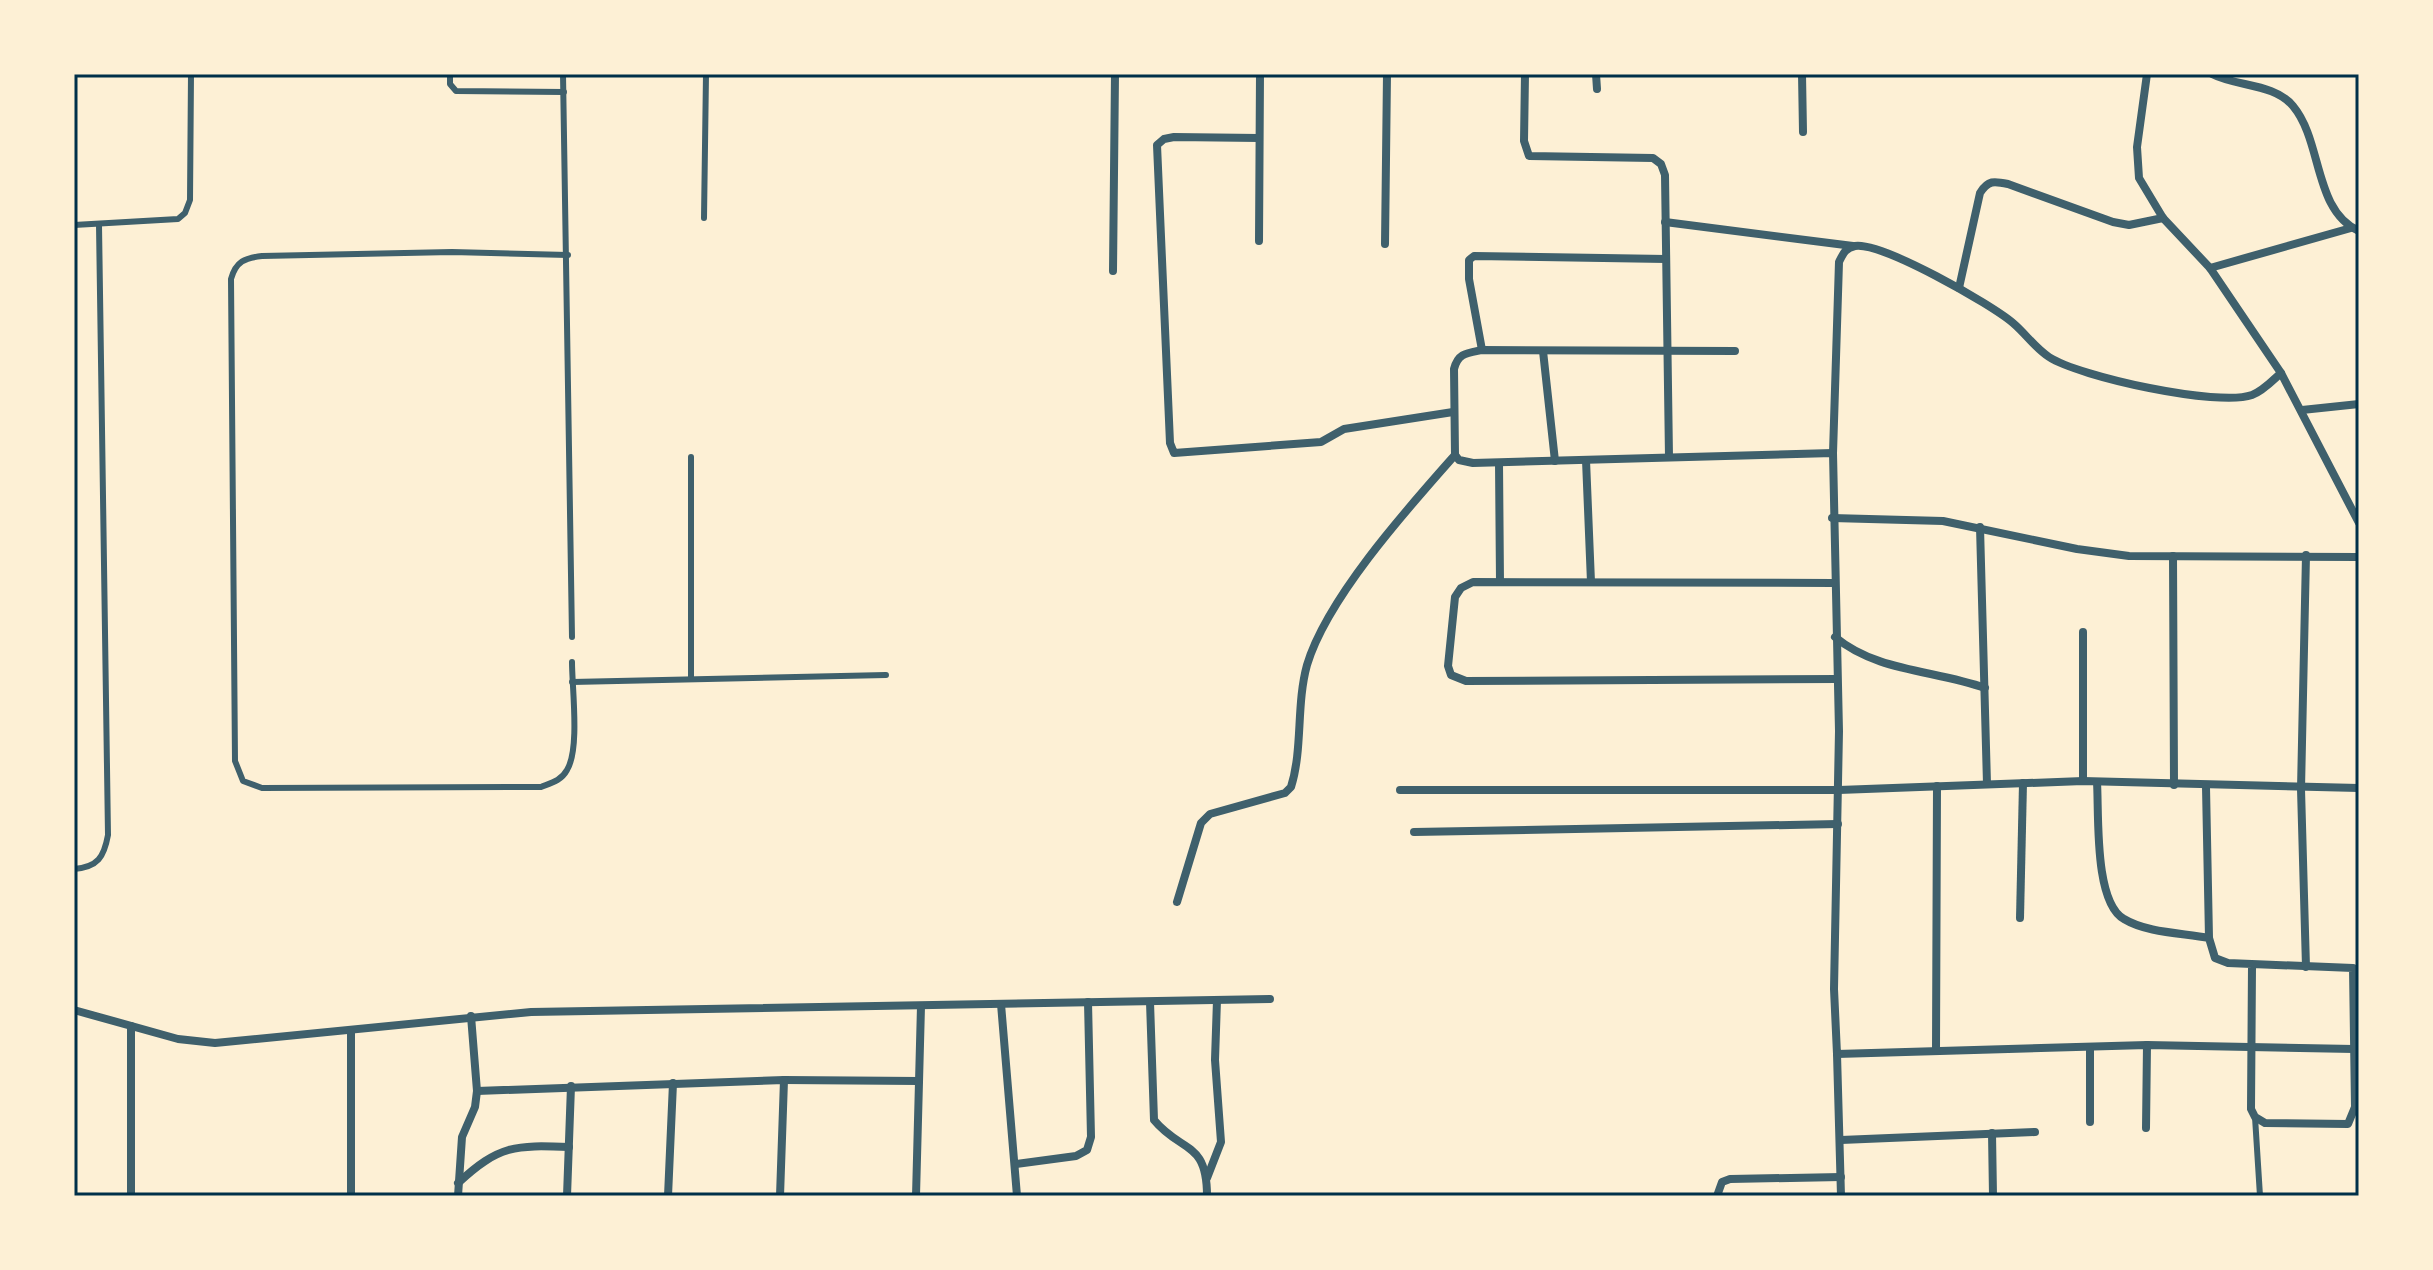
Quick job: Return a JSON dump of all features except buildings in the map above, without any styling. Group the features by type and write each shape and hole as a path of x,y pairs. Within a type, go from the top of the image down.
{"street":[{"path":"1113,271 1115,74"},
{"path":"1259,241 1260,74"},
{"path":"1385,244 1387,74"},
{"path":"1525,74 1524,141 1529,156 1653,158 1665,175 1669,457"},
{"path":"1596,74 1597,89"},
{"path":"1802,74 1803,132"},
{"path":"2147,74 2136,160 2139,178 2163,218 2210,268 2281,373 2359,523"},
{"path":"2212,74 2264,89 2293,105 2333,208 2345,224 2356,229"},
{"path":"1259,138 1174,137 1164,139 1157,145 1170,443 1174,453 1321,442 1344,429 1453,412"},
{"path":"1959,288 1980,193 1986,184 1995,181 2113,222 2129,225 2163,218"},
{"path":"1665,222 1877,250 1959,288 2013,323 2049,357 2098,375 2228,399 2253,395 2281,373"},
{"path":"2210,268 2356,229"},
{"path":"1841,1196 1834,989 1839,790 1832,518 1839,262 1844,251 1853,246"},
{"path":"1482,350 1469,279 1469,260 1474,256 1666,259"},
{"path":"1177,902 1201,823 1210,814 1285,793 1291,787 1307,668 1315,643 1328,619 1372,557 1455,455 1453,412 1456,360 1463,354 1482,350 1735,351"},
{"path":"1543,351 1555,461"},
{"path":"2302,410 2359,404"},
{"path":"1455,455 1464,462 1499,463 1833,453"},
{"path":"1586,460 1591,582"},
{"path":"1499,463 1500,582"},
{"path":"1832,518 1943,521 2102,553 2359,557"},
{"path":"1980,527 1987,784"},
{"path":"2306,555 2301,789 2306,967"},
{"path":"2173,556 2174,785"},
{"path":"1833,583 1473,582 1461,588 1455,597 1448,666 1451,675 1457,679 1837,679"},
{"path":"2083,632 2083,781"},
{"path":"1835,637 1865,658 1937,673 1985,688"},
{"path":"1400,790 1839,790 2083,781 2206,787 2359,788"},
{"path":"2097,782 2103,882 2109,903 2122,919 2133,923 2209,938"},
{"path":"2020,918 2023,783"},
{"path":"1936,1050 1937,786"},
{"path":"2206,787 2209,938 2215,958 2252,966 2348,967 2355,972 2355,1107 2348,1124 2265,1123 2255,1117 2251,1109 2252,966"},
{"path":"1414,832 1838,824"},
{"path":"74,1010 178,1039 215,1043 351,1032 471,1016 585,1010 1270,999"},
{"path":"1207,1179 1221,1142 1215,1060 1217,1000"},
{"path":"1016,1164 1076,1156 1087,1150 1091,1137 1088,1002"},
{"path":"1150,1002 1154,1120 1162,1131 1190,1147 1202,1161 1207,1179 1207,1196"},
{"path":"1001,1004 1017,1196"},
{"path":"916,1196 921,1006"},
{"path":"458,1196 462,1137 475,1107 477,1091 471,1016"},
{"path":"131,1026 131,1196"},
{"path":"351,1032 351,1196"},
{"path":"1837,1054 2147,1045 2354,1049"},
{"path":"2146,1128 2147,1045"},
{"path":"2090,1048 2090,1122"},
{"path":"477,1091 784,1080 919,1081"},
{"path":"780,1196 784,1080"},
{"path":"668,1196 673,1083"},
{"path":"567,1196 571,1086"},
{"path":"1841,1140 2035,1132"},
{"path":"1992,1133 1993,1196"},
{"path":"458,1183 484,1159 503,1149 523,1145 569,1147"},
{"path":"1717,1196 1722,1182 1730,1179 1841,1177"}],"lane":[{"path":"74,225 178,219 185,213 190,200 191,74"},
{"path":"450,74 456,91 564,92"},
{"path":"563,74 572,637"},
{"path":"704,218 706,74"},
{"path":"74,869 95,865 104,854 108,835 99,225"},
{"path":"568,255 452,252 262,256 244,258 234,268 231,279 235,761 243,781 262,788 541,787 558,781 568,769 573,750 572,662"},
{"path":"691,457 691,679"},
{"path":"572,682 886,675"},
{"path":"2255,1117 2260,1196"}]}
